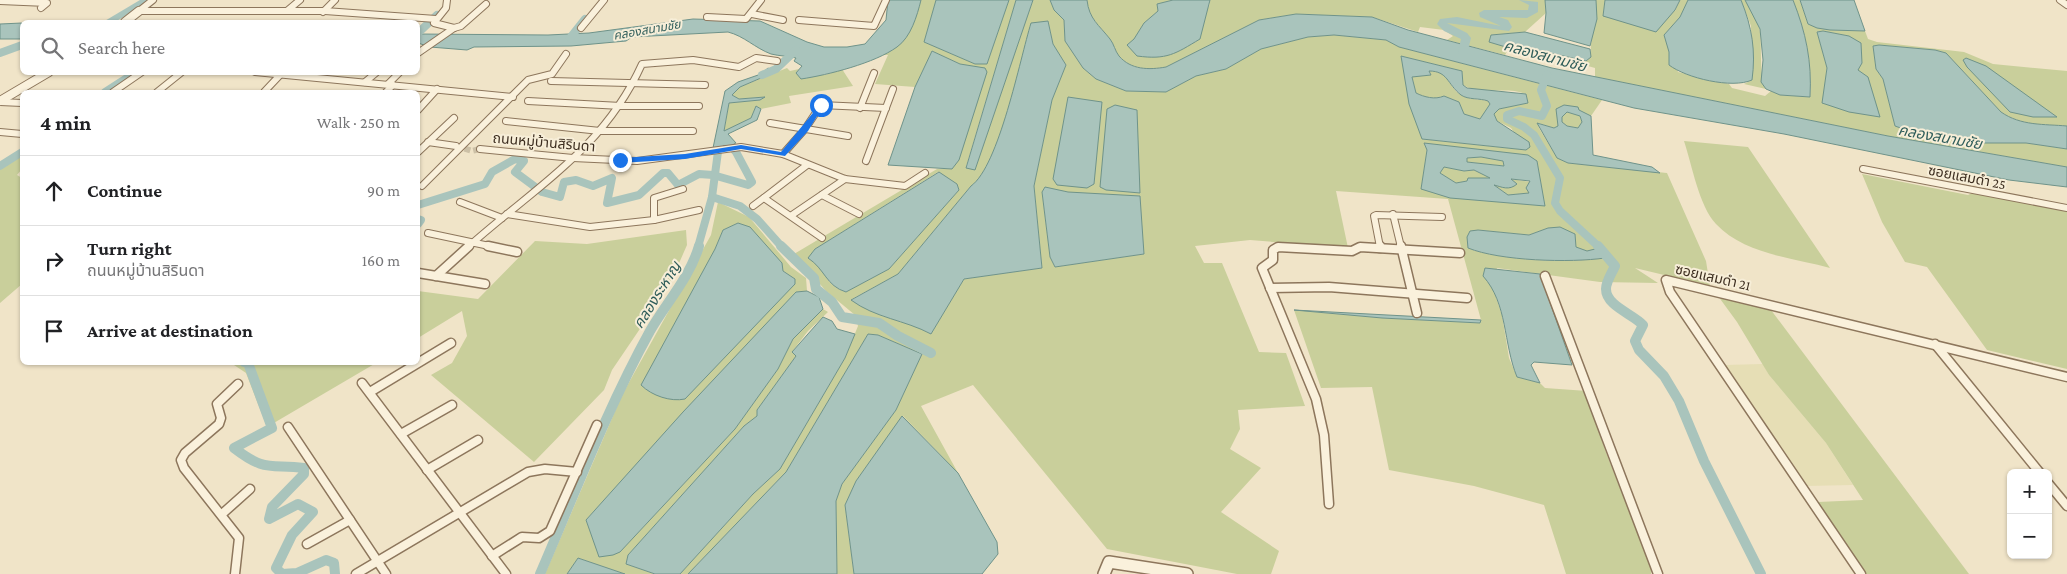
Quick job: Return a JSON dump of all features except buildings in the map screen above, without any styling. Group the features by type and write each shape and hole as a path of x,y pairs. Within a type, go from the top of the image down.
{"street":[{"path":"128,20 153,0"},
{"path":"288,10 300,0"},
{"path":"323,12 335,0"},
{"path":"139,11 288,10 370,12 434,19 446,8 447,0"},
{"path":"581,28 604,0"},
{"path":"707,17 746,19 752,14 761,0"},
{"path":"800,20 808,19 869,28 874,26 886,0"},
{"path":"2060,0 2067,5"},
{"path":"0,1 46,3 41,8"},
{"path":"420,50 454,28 462,26 486,4"},
{"path":"752,14 783,20"},
{"path":"434,19 434,24 454,28"},
{"path":"422,186 530,79 546,77 552,74 566,54"},
{"path":"436,276 505,216 544,187 600,131 621,106 635,82 642,64 692,60 739,67 756,58 776,61"},
{"path":"860,108 874,73"},
{"path":"0,102 44,75"},
{"path":"116,90 138,75"},
{"path":"160,90 178,75"},
{"path":"266,90 280,75 513,97"},
{"path":"365,82 373,75"},
{"path":"386,90 387,84 393,75"},
{"path":"387,84 397,75"},
{"path":"551,81 705,85"},
{"path":"420,108 437,89"},
{"path":"866,161 893,89"},
{"path":"528,101 621,106 699,106"},
{"path":"0,102 20,103"},
{"path":"783,154 805,129 821,105 886,108"},
{"path":"420,150 454,118"},
{"path":"506,121 600,131 693,131"},
{"path":"770,123 848,136"},
{"path":"0,132 20,134"},
{"path":"428,142 456,146"},
{"name":"ถนนหมู่บ้านสิรินดา","path":"480,149 573,158 636,161 710,153 741,147 783,154 844,179 894,183 905,186 925,173"},
{"path":"753,206 807,165"},
{"name":"ซอยแสมดำ 25","path":"1863,169 2067,208"},
{"path":"792,216 844,179"},
{"path":"654,220 654,198 684,189"},
{"path":"822,195 860,214"},
{"path":"764,198 822,238"},
{"path":"460,202 505,216 590,227 654,220 699,210"},
{"path":"1380,248 1374,216 1393,214 1442,217"},
{"path":"1393,214 1417,313"},
{"path":"428,233 517,252"},
{"path":"1329,504 1324,435 1316,399 1262,268 1274,257 1275,248 1352,251 1360,247 1460,252"},
{"path":"420,272 484,284"},
{"path":"1546,276 1658,574"},
{"name":"ซอยแสมดำ 21","path":"1861,574 1667,288 1666,280 2067,376"},
{"path":"1270,288 1329,287 1467,298"},
{"path":"420,362 451,343"},
{"path":"1935,344 2037,469"},
{"path":"370,392 415,365"},
{"path":"362,383 506,574"},
{"path":"235,574 240,538 184,468 181,460 185,453 219,424 221,418 217,404 238,384"},
{"path":"401,434 452,405"},
{"path":"492,556 522,537 539,538 550,531 597,426"},
{"path":"288,427 386,574"},
{"path":"427,470 478,440"},
{"path":"356,574 528,472 545,469 576,472"},
{"path":"2052,488 2067,506"},
{"path":"222,514 250,489"},
{"path":"307,544 350,520"},
{"path":"1104,574 1109,562 1186,574"}],"shaded area":[{"path":"1763,364 1769,375 1826,443 1853,485 1806,486 1724,365"}],"green space":[{"path":"921,0 936,0 924,42 975,64 987,64 1009,0 1016,0 966,167 975,169 1033,0 1050,0 1054,10 1064,20 1065,41 1083,68 1096,79 1126,91 1166,92 1196,76 1226,69 1261,49 1308,37 1334,35 1386,40 1399,47 1602,100 1591,116 1564,105 1559,126 1554,128 1538,123 1539,128 1557,158 1568,163 1667,173 1706,261 1710,286 1635,268 1658,283 1600,282 1497,268 1493,288 1502,315 1509,358 1517,377 1540,383 1545,388 1587,391 1605,450 1651,567 1651,574 1566,574 1544,505 1474,486 1389,470 1372,387 1321,388 1294,310 1382,318 1480,323 1481,320 1448,199 1336,191 1348,248 1250,240 1195,246 1204,263 1222,263 1259,352 1286,353 1305,406 1238,410 1240,429 1230,449 1261,468 1221,512 1279,551 1271,574 1237,574 1107,549 973,385 921,406 958,473 903,416 856,481 845,505 854,574 837,574 836,501 842,484 896,410 922,354 878,335 868,334 786,472 688,574 680,574 753,494 780,469 845,358 858,326 855,315 826,291 794,254 937,169 952,169 985,69 960,64 932,51 915,87 875,84 888,55 881,55 902,39 912,25","holes":["1048,21 1053,44 1066,65 1052,100 1034,186 1042,268 964,279 931,334 914,325 882,316 852,299 898,274 971,186 979,180 995,149","1401,56 1462,71 1463,85 1471,88 1526,94 1528,103 1499,109 1494,114 1497,121 1511,128 1526,150 1422,139","1427,150 1537,161 1544,205 1421,189","938,172 957,184 959,190 889,269 846,292 833,285 822,269 815,249","1045,188 1068,192 1142,245 1144,254 1055,267 1050,257 1042,192","1548,228 1574,239 1576,247 1604,258 1590,260 1535,260 1498,256 1468,248 1478,230 1529,235"]},
{"path":"1087,0 1173,0 1157,4 1158,11 1144,23 1134,40 1209,7 1210,0 1545,0 1546,13 1525,32 1491,35 1490,42 1509,48 1505,55 1447,40 1453,36 1444,30 1420,27 1418,32 1372,17 1296,14 1259,20 1166,67 1147,69 1129,64 1119,56 1111,41 1092,17"},
{"path":"1596,0 1605,0 1603,16 1675,11 1680,0 1688,0 1680,17 1664,35 1678,72 1729,84 1732,88 1765,96 1771,91 1780,95 1810,97 1810,71 1807,47 1793,0 1800,0 1808,24 1830,30 1865,31 1868,39 1877,42 1964,52 1993,64 2067,71 2067,126 2033,124 2009,117 2001,112 1946,53 1935,50 1873,46 1876,69 1883,79 1895,126 1909,131 1938,133 1976,143 2026,143 2067,149 2067,167 1888,136 1595,77 1595,68 1570,61 1568,58 1586,61 1591,57","holes":["1823,31 1849,36 1858,70 1823,101 1827,68 1817,32"]},
{"path":"1741,0 1745,0 1758,24 1761,38 1762,78 1766,89 1744,84 1752,80 1751,26"},
{"path":"787,68 790,71 799,69 796,73 825,75 842,69 853,86 789,96 791,103 761,109 756,106 751,118 724,132 729,103 759,100 764,97 739,99 732,95 740,87"},
{"path":"1429,71 1442,74 1454,89 1465,97 1488,101 1490,104 1480,119 1464,114 1459,102 1444,96 1430,98 1416,93 1412,76 1431,75"},
{"path":"1567,112 1580,116 1582,122 1578,128 1567,126 1562,122 1562,117"},
{"path":"1684,141 1748,147 1830,268 1785,258 1740,242 1727,234 1716,224 1705,207"},
{"path":"20,156 20,171 17,175 20,177 20,286 0,303 0,169"},
{"path":"1481,157 1503,161 1505,166 1467,162 1466,158"},
{"path":"1444,167 1464,171 1474,170 1491,178 1468,178 1467,181 1456,183 1440,173"},
{"path":"1862,174 1968,195 1972,193 2067,210 2067,369 1987,350 1927,267 1905,262 1882,222"},
{"path":"1510,179 1531,182 1530,193 1508,195 1493,184 1516,184"},
{"path":"718,202 749,217 791,267 806,278 807,291 796,292 586,520 591,534 620,552 735,429 778,369 793,339 823,309 828,312 808,331 792,352 796,356 757,410 757,416 744,426 628,555 626,564 655,574 625,574 578,558 567,574 545,574 622,395 711,235","holes":["738,223 783,271 795,279 795,284 789,289 715,249 723,230"]},
{"path":"686,230 687,245 669,286 612,370 604,390 534,462 431,375 452,363 467,336 462,311 420,337 420,291 478,299 535,241 587,244"},
{"path":"1718,296 1771,310 1969,574 1866,574 1818,502 1863,500 1826,443 1769,375 1737,322"},
{"path":"234,365 373,365 267,427 246,373"}],"water":[{"name":"คลองสนามชัย","path":"888,0 921,0 913,26 906,38 888,53 864,63 824,75 801,79 796,73 802,66 794,61 796,58 771,54 728,32 632,37 626,41 571,46 474,47 467,50 430,47 420,44 420,34 548,35 589,33 693,19 760,21 807,42 824,47 847,47 865,44 886,20"},
{"path":"936,0 1009,0 987,64 975,64 924,42"},
{"path":"1016,0 1033,0 975,170 966,168"},
{"path":"1050,0 1087,0 1092,17 1111,41 1119,56 1129,64 1141,68 1166,67 1259,20 1296,14 1372,17 1408,30 1552,68 1888,136 2067,167 2067,187 2009,180 1784,134 1634,108 1399,47 1386,40 1334,35 1308,37 1261,49 1226,69 1196,76 1166,92 1126,91 1096,79 1083,68 1065,41 1064,20 1054,10"},
{"path":"1173,0 1210,0 1200,39 1170,55 1156,57 1137,56 1127,45 1134,39 1144,23 1158,11 1157,4"},
{"path":"1545,0 1596,0 1597,19 1590,46 1544,33"},
{"path":"1605,0 1680,0 1675,10 1656,32 1603,16"},
{"path":"1688,0 1741,0 1752,39 1754,59 1752,80 1733,83 1709,81 1686,74 1669,65 1669,52 1664,35 1680,17"},
{"path":"1745,0 1793,0 1807,47 1810,71 1810,97 1780,95 1766,89 1761,82 1763,60 1760,29"},
{"path":"1800,0 1854,0 1865,31 1830,30 1808,24"},
{"path":"1048,21 1053,44 1066,65 1052,100 1034,186 1042,268 964,279 931,334 870,311 851,300 898,274 981,175 991,157 999,135 1015,85 1031,23"},
{"path":"20,23 20,39 0,39 0,24"},
{"path":"1823,31 1849,36 1861,43 1862,63 1858,70 1868,77 1880,117 1849,112 1822,103 1827,68 1817,32"},
{"path":"1525,32 1590,49 1591,57 1586,61 1541,51 1509,48 1489,42 1491,35"},
{"path":"1873,46 1935,50 1946,53 2001,112 2009,117 2025,122 2067,126 2067,149 2026,143 1976,143 1938,133 1909,131 1895,126 1883,79 1876,69"},
{"path":"932,51 960,64 985,68 987,72 959,160 952,169 888,165 915,87"},
{"path":"1401,56 1462,71 1463,85 1467,88 1526,94 1528,103 1499,109 1494,114 1497,121 1529,142 1530,147 1526,150 1422,139 1409,104","holes":["1429,71 1444,76 1461,95 1467,98 1488,101 1490,104 1480,119 1464,114 1459,102 1444,96 1430,98 1416,93 1412,77 1431,75"]},
{"path":"1966,58 1986,66 2057,117 2033,117 2010,112 1967,67 1963,60"},
{"path":"768,68 775,72 740,87 732,95 739,99 765,97 760,100 729,103 724,131 751,118 756,106 761,109 757,120 728,134 736,143 713,148 725,91 738,82 761,74"},
{"path":"1068,97 1102,102 1094,184 1087,188 1057,185 1053,179"},
{"path":"1115,105 1137,110 1140,193 1106,190 1100,187 1107,109"},
{"path":"1564,105 1578,107 1579,110 1591,116 1593,155 1652,167 1660,173 1568,163 1557,158 1537,123 1554,128 1558,126 1556,109","holes":["1567,112 1580,116 1582,122 1578,128 1567,126 1562,122 1562,117"]},
{"path":"1424,143 1528,155 1537,161 1545,206 1450,198 1421,189 1427,150","holes":["1481,157 1503,161 1504,166 1467,162 1467,158","1444,167 1464,171 1474,170 1490,178 1468,178 1467,181 1456,183 1440,173","1511,179 1530,181 1526,188 1529,193 1508,195 1494,185 1508,188 1517,184"]},
{"path":"939,172 957,184 959,190 889,269 846,292 834,286 814,262 808,258 815,249"},
{"path":"1045,187 1068,192 1140,196 1144,254 1055,267 1050,257 1042,192"},
{"path":"738,223 750,227 782,263 783,271 795,279 795,284 685,399 674,400 656,395 641,385 715,249 723,230"},
{"path":"1560,227 1575,234 1576,247 1587,251 1595,249 1605,258 1590,260 1535,260 1498,256 1468,248 1467,237 1470,231 1478,230 1529,235 1548,228"},
{"path":"1485,268 1540,274 1572,365 1534,362 1531,365 1540,383 1517,377 1497,299 1483,276"},
{"path":"807,291 819,297 823,309 793,339 778,369 735,429 620,552 599,557 586,520 683,412 796,292"},
{"path":"1294,310 1481,320 1480,323 1382,318"},
{"path":"823,317 832,321 837,329 855,334 845,358 780,469 753,494 680,574 655,574 626,564 628,555 744,426 757,416 757,410 796,356 792,352"},
{"path":"868,334 878,335 922,354 896,410 842,484 836,501 837,574 688,574 786,472"},
{"path":"902,416 958,473 997,542 998,554 982,574 854,574 845,505 856,481"},
{"path":"578,558 625,574 567,574"}],"waterway":[{"path":"112,20 147,0"},
{"name":"คลองสนามชัย","path":"1463,52 1466,38 1444,27 1442,24 1444,21 1465,21 1505,29 1507,27 1504,22 1484,15 1484,13 1527,15 1533,12 1534,4 1524,0"},
{"path":"420,31 437,15"},
{"path":"570,38 585,19"},
{"path":"0,53 20,46"},
{"name":"คลองระหาญ","path":"762,75 776,69 796,50"},
{"path":"108,90 131,75"},
{"path":"1547,75 1541,90 1547,106 1542,116 1519,111 1507,115 1507,119 1524,127 1534,135 1560,178 1555,203 1560,211 1598,246"},
{"path":"715,176 748,185 752,182 736,152 722,136"},
{"name":"คลองระหาญ","path":"715,176 719,144"},
{"path":"0,166 20,153"},
{"path":"420,204 485,184 492,172 515,159 524,161 515,172 542,192 560,197 564,182 576,180 593,186 612,178 607,203 639,195 663,173 668,173 678,185 699,174 715,176"},
{"name":"คลองระหาญ","path":"712,197 715,176"},
{"name":"คลองระหาญ","path":"698,247 712,197"},
{"path":"712,197 740,206 757,219 782,247"},
{"name":"คลองระหาญ","path":"540,574 592,451 634,361 656,321 690,268 699,246"},
{"path":"1598,246 1615,266 1607,283 1607,295 1615,305 1643,325 1635,341 1639,350 1664,376 1679,401 1704,461 1761,574"},
{"path":"782,247 814,278 816,289 832,302 842,317 879,323 898,336 931,353"},
{"path":"249,365 272,428 234,448 244,456 261,464 304,468 304,474 272,507 269,519 298,504 313,512 292,535 276,568 282,574 297,573 326,560 334,563 335,574"}],"tunnel":[{"path":"456,146 472,151 480,149"}],"route":[{"path":"620,160 636,161 685,156 741,147 783,154 805,129 821,105"}]}
